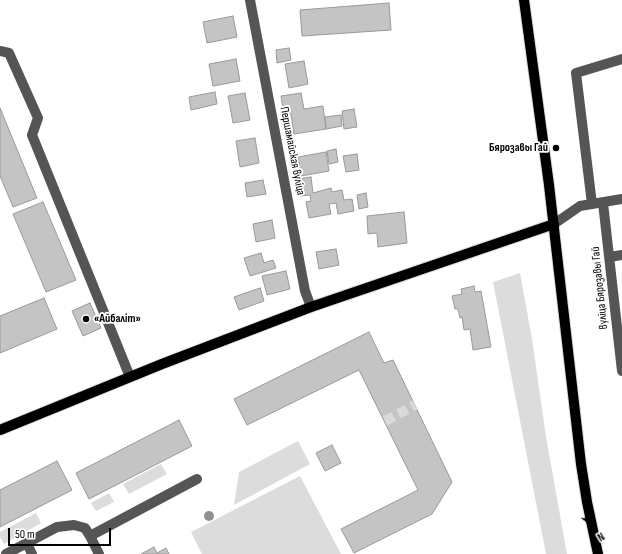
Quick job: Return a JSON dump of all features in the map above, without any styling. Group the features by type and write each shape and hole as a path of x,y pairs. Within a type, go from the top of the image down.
{"main road":[{"path":"524,0 554,224 580,456 587,502 598,554"},
{"path":"0,430 130,377 310,307 554,224"}],"street":[{"name":"Першамайская вуліца","path":"250,0 304,283 310,307"},
{"path":"0,51 9,53 38,118 32,135 130,377"},
{"path":"592,204 576,73 622,58"},
{"path":"554,224 580,206 622,199"},
{"name":"вуліца Бярозавы Гай","path":"603,202 622,371"},
{"path":"610,258 622,255"},
{"path":"90,536 197,479"},
{"path":"6,554 57,527 74,525 85,528 99,554"},
{"path":"27,543 32,554"}],"shaded area":[{"path":"520,273 532,339 546,437 567,554 546,554 493,282"},
{"path":"298,441 310,464 234,505 239,472"},
{"path":"161,464 167,474 129,494 123,484"},
{"path":"300,476 341,554 202,554 191,532"},
{"path":"109,493 114,502 96,511 91,503"},
{"path":"36,513 41,523 4,544 0,537 0,532"}],"building":[{"path":"389,3 391,30 302,36 300,10"},
{"path":"233,16 237,37 207,43 203,22"},
{"path":"289,48 291,60 277,63 276,50"},
{"path":"236,59 240,81 213,86 209,64"},
{"path":"304,61 308,84 289,88 285,64"},
{"path":"215,92 217,104 191,110 189,97"},
{"path":"245,93 250,120 233,123 228,96"},
{"path":"301,93 304,109 323,106 326,129 294,134 291,114 284,115 281,96"},
{"path":"0,108 37,198 13,207 0,176"},
{"path":"354,109 357,127 344,129 342,111"},
{"path":"341,115 342,126 326,129 325,117"},
{"path":"255,138 259,163 240,167 236,141"},
{"path":"336,149 338,162 329,164 327,151"},
{"path":"326,152 329,171 301,176 298,157"},
{"path":"357,154 359,170 346,172 343,156"},
{"path":"311,177 313,193 331,188 332,192 342,190 344,200 352,199 354,211 338,214 336,203 329,204 331,214 309,218 306,202 311,201 310,195 300,196 297,179"},
{"path":"263,180 266,194 247,197 245,183"},
{"path":"366,193 368,207 359,209 357,195"},
{"path":"43,202 76,280 46,292 13,214"},
{"path":"404,212 407,243 378,247 377,233 368,234 367,216"},
{"path":"272,220 275,238 256,242 253,224"},
{"path":"336,249 339,265 319,269 316,252"},
{"path":"261,253 264,263 273,260 276,268 250,276 244,258"},
{"path":"286,271 290,289 267,295 262,276"},
{"path":"474,286 475,292 481,291 491,347 473,350 470,329 464,330 462,317 460,318 458,309 455,309 452,296 462,294 461,289"},
{"path":"260,288 264,301 239,310 234,297"},
{"path":"44,298 57,329 0,353 0,316"},
{"name":"«Айбаліт»","path":"90,303 101,328 83,336 72,311"},
{"path":"369,332 384,363 393,360 452,482 432,514 354,553 341,529 418,490 359,370 247,425 234,399"},
{"path":"179,420 192,446 89,499 76,473"},
{"path":"332,445 341,463 325,471 316,453"},
{"path":"57,461 72,490 0,527 0,490"},
{"path":"154,547 157,553 166,548 169,554 141,554"}],"tunnel":[{"path":"385,421 415,405"}],"place":[{"name":"Бярозавы Гай","path":"556,148"},
{"name":"«Айбаліт»","path":"86,319"}]}
